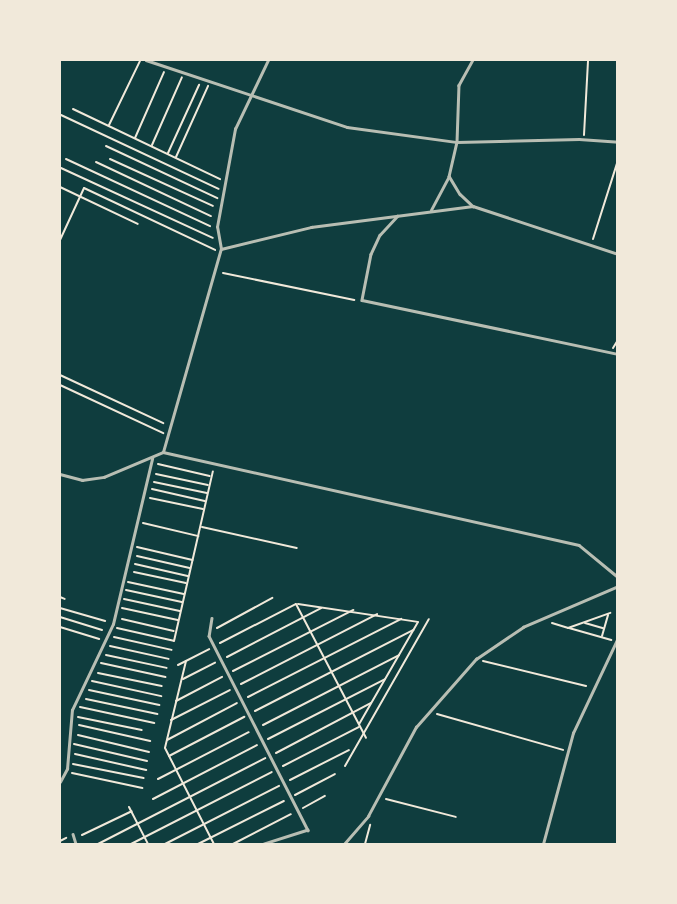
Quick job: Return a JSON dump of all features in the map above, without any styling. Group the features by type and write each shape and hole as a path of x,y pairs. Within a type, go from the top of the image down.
{"lane":[{"path":"146,60 348,127 457,142 584,139 618,142"},
{"path":"163,452 212,270 220,251 218,220 235,129 268,60"},
{"path":"430,211 450,176 457,142 459,85 473,60"},
{"path":"450,176 473,206"},
{"path":"220,251 311,227 473,206 618,254"},
{"path":"398,216 380,235 371,254 362,300 618,354"},
{"path":"60,474 82,480 104,477 163,452 579,545 618,577"},
{"path":"60,782 66,772 65,751 76,700 113,624 152,458"},
{"path":"344,845 368,816 416,727 476,659 523,627 618,586"},
{"path":"212,618 210,632 214,646 308,830 264,845"},
{"path":"543,845 568,751 617,639"},
{"path":"60,749 65,751"},
{"path":"74,836 76,845"}],"path":[{"path":"108,126 140,60"},
{"path":"584,139 587,60"},
{"path":"134,139 166,66"},
{"path":"151,146 184,72"},
{"path":"167,154 202,78"},
{"path":"176,158 211,81"},
{"path":"73,109 225,181"},
{"path":"61,115 223,191"},
{"path":"106,146 222,200"},
{"path":"66,159 218,230"},
{"path":"110,159 220,210"},
{"path":"591,247 618,160"},
{"path":"96,163 218,220"},
{"path":"61,169 220,242"},
{"path":"60,187 138,224"},
{"path":"60,240 84,188 220,251"},
{"path":"212,270 362,300"},
{"path":"618,340 618,345"},
{"path":"60,375 169,426"},
{"path":"60,385 167,435"},
{"path":"117,628 174,640 214,463"},
{"path":"156,464 211,477"},
{"path":"154,473 209,485"},
{"path":"152,481 208,493"},
{"path":"150,489 206,501"},
{"path":"148,497 204,510"},
{"path":"142,523 198,536"},
{"path":"200,526 297,548"},
{"path":"136,547 193,559"},
{"path":"134,555 191,568"},
{"path":"127,562 189,576"},
{"path":"125,570 187,583"},
{"path":"123,581 185,594"},
{"path":"121,589 183,602"},
{"path":"60,597 65,598"},
{"path":"119,598 181,611"},
{"path":"210,632 272,598"},
{"path":"296,604 366,738"},
{"path":"131,845 359,726 418,622 354,609 296,604 178,665"},
{"path":"117,607 179,621"},
{"path":"60,608 113,624"},
{"path":"181,681 322,608"},
{"path":"176,701 354,609"},
{"path":"568,628 609,613 601,637"},
{"path":"172,720 377,614"},
{"path":"60,617 110,633"},
{"path":"119,618 176,631"},
{"path":"555,618 546,621 617,639"},
{"path":"167,740 401,619"},
{"path":"345,766 429,619"},
{"path":"583,622 605,628"},
{"path":"60,627 106,641"},
{"path":"169,756 413,630"},
{"path":"113,637 172,650"},
{"path":"110,646 169,659"},
{"path":"158,779 399,654"},
{"path":"105,655 167,668"},
{"path":"474,668 484,660 594,688"},
{"path":"186,661 167,740 169,756 214,845"},
{"path":"101,663 165,677"},
{"path":"96,672 162,686"},
{"path":"91,681 161,696"},
{"path":"87,689 159,705"},
{"path":"82,698 157,714"},
{"path":"98,845 371,704"},
{"path":"439,706 432,715 568,751"},
{"path":"78,707 154,723"},
{"path":"76,716 142,730"},
{"path":"74,724 150,741"},
{"path":"73,734 149,752"},
{"path":"73,744 147,761"},
{"path":"165,845 349,750"},
{"path":"65,751 146,770"},
{"path":"66,763 144,778"},
{"path":"66,772 142,788"},
{"path":"198,845 335,774"},
{"path":"379,810 390,788"},
{"path":"233,845 325,796"},
{"path":"384,798 456,817"},
{"path":"129,807 148,845"},
{"path":"60,841 132,811"},
{"path":"363,831 372,822 365,845"}]}
